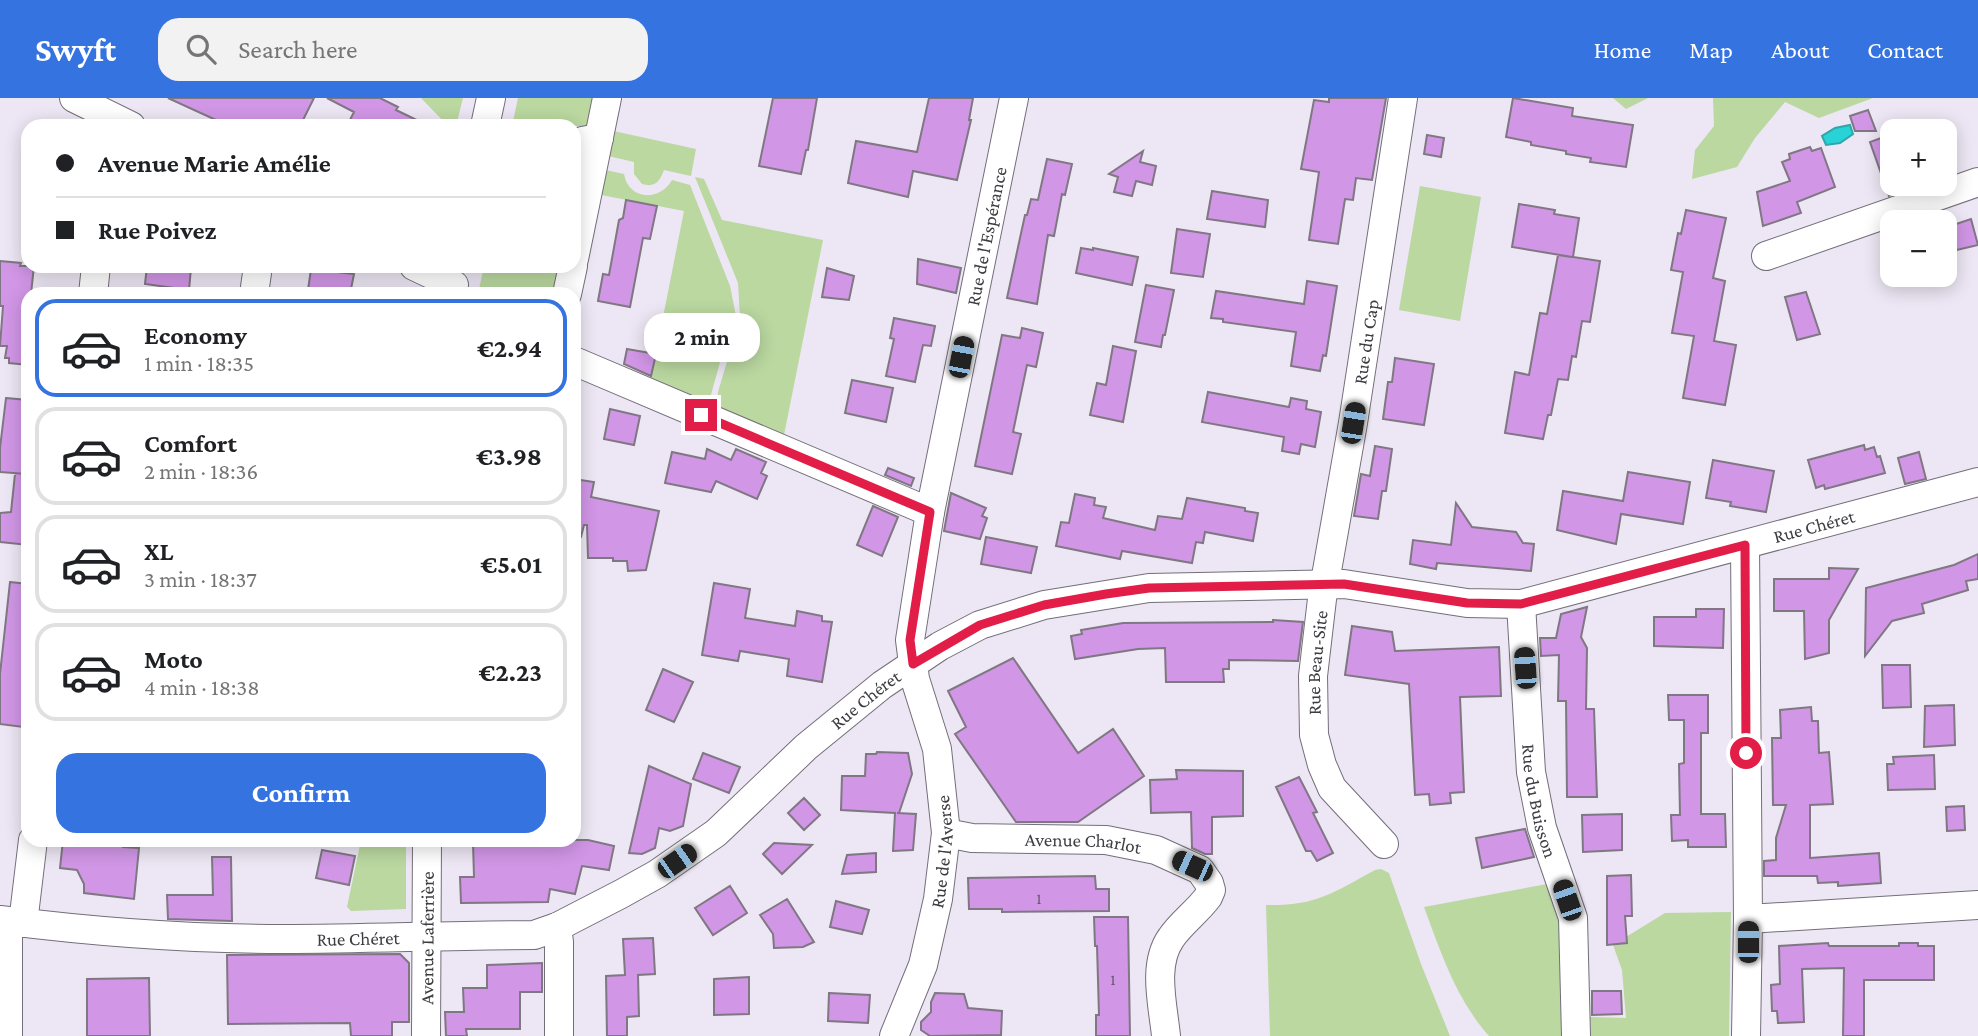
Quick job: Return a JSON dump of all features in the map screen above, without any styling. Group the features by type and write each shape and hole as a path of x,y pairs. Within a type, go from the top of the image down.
{"street":[{"path":"74,98 112,119"},
{"path":"486,119 491,98"},
{"path":"582,176 586,144 607,98"},
{"name":"Rue de l'Espérance","path":"913,664 910,640 930,512 1014,98"},
{"name":"Rue du Cap","path":"1325,585 1403,98"},
{"path":"1766,256 1978,182"},
{"path":"432,273 455,282"},
{"path":"581,364 930,512"},
{"name":"Rue Chéret","path":"10,921 88,931 193,937 284,939 534,935 557,927 657,874 716,833 806,747 882,685 980,625 1044,605 1149,588 1344,584 1467,603 1521,604 1978,482"},
{"path":"1745,545 1748,919 1746,1036"},
{"name":"Rue Beau-Site","path":"1325,585 1312,676 1314,735 1332,788 1384,844"},
{"name":"Rue du Buisson","path":"1521,604 1531,772 1542,828 1573,918 1576,1036"},
{"name":"Rue de l'Averse","path":"894,1036 923,965 938,898 946,833 937,749 915,679 913,664"},
{"name":"Avenue Charlot","path":"946,833 972,838 1106,840 1156,850 1199,870 1209,883 1211,890 1208,897 1171,938 1163,953 1160,970 1167,1036"},
{"path":"8,1036 10,921 31,847"},
{"name":"Avenue Laferrière","path":"426,1036 427,847"},
{"path":"1748,919 1978,905"},
{"path":"557,927 559,1036"}],"green space":[{"path":"421,98 463,98 458,119 441,119"},
{"path":"518,98 597,98 592,126 581,126 581,119 514,119"},
{"path":"1613,98 1648,98 1626,109"},
{"path":"1713,98 1873,98 1819,118 1785,102 1755,138 1737,167 1692,179 1695,150 1714,126"},
{"path":"609,130 696,149 691,176 664,170 656,183 642,184 634,174 634,162 604,155"},
{"path":"601,169 624,174 632,189 645,195 660,192 672,180 690,185 730,286 736,316 728,344 721,343 718,353 722,355 709,402 651,378 684,211 596,194"},
{"path":"695,177 704,179 722,220 823,240 784,435 717,406 718,392 740,317 738,283"},
{"path":"1420,186 1481,197 1460,321 1399,310"},
{"path":"482,273 564,273 561,287 480,287"},
{"path":"360,847 406,847 406,909 351,911 347,907"},
{"path":"1381,869 1389,873 1450,1036 1270,1036 1266,905 1298,903 1324,896"},
{"path":"1547,884 1559,924 1564,1036 1489,1036 1458,991 1424,907"},
{"path":"1731,912 1729,1036 1591,1036 1590,1017 1626,1018 1622,970 1613,945 1665,913"}],"water":[{"path":"1850,125 1853,134 1840,143 1826,145 1822,136 1835,128"}],"building":[{"path":"168,98 314,98 304,119 214,119"},
{"path":"327,98 380,98 415,119 350,119 354,112"},
{"path":"773,98 817,98 801,174 759,166"},
{"path":"929,98 973,98 971,120 957,180 913,171 908,197 848,183 856,141 917,152"},
{"path":"1329,98 1386,98 1372,180 1356,178 1353,200 1345,199 1338,244 1309,240 1319,172 1301,169 1314,100 1329,102"},
{"path":"1513,98 1573,108 1572,116 1633,125 1626,167 1590,162 1591,158 1566,154 1566,151 1531,145 1531,142 1506,137"},
{"path":"1868,110 1876,131 1855,131 1850,116"},
{"path":"1427,135 1444,138 1441,157 1424,154"},
{"path":"1880,138 1880,170 1870,142"},
{"path":"1810,147 1812,151 1821,148 1835,187 1797,202 1801,213 1763,226 1757,192 1790,181 1782,162 1790,159 1789,154"},
{"path":"1143,151 1140,162 1156,166 1152,185 1136,181 1132,196 1114,192 1118,177 1109,174"},
{"path":"1047,159 1072,164 1065,195 1062,194 1054,236 1048,235 1037,304 1007,298 1025,215 1031,199 1038,200"},
{"path":"1212,191 1268,200 1265,227 1207,219"},
{"path":"626,200 657,206 650,239 643,238 630,307 598,301 603,274 609,275 619,220 623,218"},
{"path":"1519,204 1555,210 1554,214 1579,218 1573,257 1600,261 1590,322 1582,321 1576,357 1572,356 1568,380 1558,379 1543,439 1505,433 1515,372 1529,375 1540,313 1547,314 1558,255 1572,257 1512,247"},
{"path":"1686,210 1726,218 1713,278 1725,281 1714,341 1736,345 1725,405 1683,398 1694,336 1672,333 1683,272 1671,270 1678,233 1681,234"},
{"path":"1971,219 1978,245 1957,250 1957,224"},
{"path":"1177,229 1210,234 1203,277 1171,273"},
{"path":"1081,248 1138,257 1132,285 1076,273"},
{"path":"918,259 961,268 956,293 917,284"},
{"path":"0,261 21,263 21,273 33,273 32,287 21,287 21,364 9,363 9,358 5,358 7,346 0,346 3,306 0,306"},
{"path":"827,268 854,276 849,300 822,297"},
{"path":"146,273 191,273 189,287 145,284"},
{"path":"310,273 354,274 351,287 308,287"},
{"path":"1307,281 1337,286 1326,356 1323,355 1320,371 1291,366 1296,332 1211,318 1216,291 1304,304"},
{"path":"1146,285 1174,290 1161,347 1135,342"},
{"path":"1806,292 1820,334 1797,340 1785,297"},
{"path":"894,318 935,326 931,346 923,345 915,382 886,376 894,339 890,338"},
{"path":"1022,328 1043,333 1036,367 1027,365 1013,432 1021,434 1012,474 975,466 1002,335 1020,338"},
{"path":"1113,346 1136,351 1123,422 1090,415 1097,383 1106,385"},
{"path":"627,349 656,354 651,376 624,364"},
{"path":"1395,358 1434,364 1424,425 1383,419 1388,382 1392,382"},
{"path":"852,380 893,388 886,422 845,413"},
{"path":"1208,392 1289,407 1291,398 1307,401 1306,409 1321,412 1315,447 1301,444 1299,454 1282,451 1284,437 1202,422"},
{"path":"6,398 21,399 21,474 0,472"},
{"path":"610,409 640,416 634,445 604,439"},
{"path":"1864,445 1865,450 1874,447 1885,473 1825,489 1824,485 1816,488 1808,460"},
{"path":"1375,446 1392,449 1386,491 1382,491 1378,519 1354,516 1361,474 1370,476"},
{"path":"707,449 731,460 736,449 766,462 761,473 767,476 757,499 716,481 711,492 665,483 672,452 705,459"},
{"path":"1919,452 1926,479 1905,484 1898,458"},
{"path":"1713,460 1774,471 1766,512 1730,506 1731,502 1706,498"},
{"path":"888,468 914,478 911,486 885,475"},
{"path":"1628,472 1690,482 1683,524 1621,514 1616,544 1557,530 1563,491 1623,501"},
{"path":"15,474 21,474 21,544 0,542 0,513 11,512"},
{"path":"581,480 594,482 591,497 659,511 646,570 628,571 627,561 613,561 613,558 588,558 587,525 584,525 581,537"},
{"path":"951,493 986,508 982,516 987,518 980,539 944,531"},
{"path":"1075,494 1095,498 1094,505 1106,507 1103,518 1155,530 1158,516 1182,519 1187,498 1245,508 1245,511 1258,513 1253,541 1205,532 1203,543 1196,542 1192,563 1122,551 1120,559 1056,546 1061,522 1069,523"},
{"path":"1456,503 1472,527 1516,532 1523,543 1534,544 1531,571 1437,563 1436,569 1410,564 1413,540 1451,545"},
{"path":"873,506 898,517 882,556 857,545"},
{"path":"986,537 1037,547 1031,573 981,564"},
{"path":"1978,554 1978,579 1966,581 1968,590 1922,604 1924,613 1892,621 1865,656 1866,588 1954,565"},
{"path":"1829,568 1858,569 1829,620 1829,653 1805,659 1804,611 1774,611 1774,579 1829,579"},
{"path":"10,582 21,583 21,727 0,724 0,674"},
{"path":"714,583 750,589 745,618 795,626 797,611 822,616 822,621 832,622 822,682 787,676 789,659 740,651 738,661 702,655"},
{"path":"1587,607 1581,637 1587,648 1586,709 1594,709 1597,797 1567,797 1566,701 1558,701 1559,655 1541,656 1540,638 1556,638 1561,614"},
{"path":"1696,609 1724,609 1723,648 1654,646 1654,617 1696,617"},
{"path":"1273,620 1303,622 1298,661 1229,660 1229,669 1223,669 1224,682 1166,682 1165,648 1138,649 1075,659 1071,636 1082,634 1081,630 1123,623"},
{"path":"1352,626 1392,632 1395,651 1499,647 1501,696 1460,697 1464,792 1450,793 1451,803 1430,805 1429,794 1415,795 1409,684 1345,675"},
{"path":"1013,658 1078,753 1113,729 1144,776 1078,822 1016,822 955,734 966,727 948,691"},
{"path":"1882,665 1910,665 1911,707 1883,708"},
{"path":"663,669 693,682 674,722 646,710"},
{"path":"1668,695 1708,695 1708,733 1701,733 1701,814 1725,814 1726,847 1688,847 1688,840 1672,841 1671,815 1680,815 1679,764 1684,763 1684,720 1669,720"},
{"path":"1954,705 1955,745 1924,747 1925,706"},
{"path":"1811,707 1812,721 1818,721 1819,753 1829,752 1833,804 1810,805 1810,858 1879,853 1881,883 1838,886 1838,882 1818,883 1817,876 1764,876 1764,861 1776,860 1776,838 1786,805 1773,805 1772,738 1781,738 1780,710"},
{"path":"703,753 740,767 729,793 693,779"},
{"path":"908,753 912,774 897,813 916,814 913,850 893,851 895,813 841,810 842,776 865,776 866,754"},
{"path":"1934,755 1935,789 1888,790 1887,764 1894,764 1893,757"},
{"path":"649,766 691,784 683,826 670,831 659,828 655,848 642,854 629,853"},
{"path":"1176,770 1243,771 1243,816 1212,817 1212,854 1192,848 1191,812 1151,813 1150,780 1177,779"},
{"path":"1299,777 1317,812 1313,813 1333,853 1317,861 1311,851 1306,851 1276,787"},
{"path":"804,798 820,815 804,830 788,813"},
{"path":"1964,806 1965,830 1947,831 1946,807"},
{"path":"1622,814 1622,850 1583,852 1582,815"},
{"path":"1525,829 1534,857 1482,868 1476,838"},
{"path":"581,840 614,846 609,870 582,866 575,894 550,889 548,902 461,903 460,877 474,877 473,847 581,847"},
{"path":"774,843 812,845 782,874 763,854"},
{"path":"62,847 139,848 134,899 84,893 84,884 77,870 60,868"},
{"path":"322,850 355,856 349,885 316,878"},
{"path":"876,853 876,872 842,874 847,855"},
{"path":"212,857 231,857 232,921 168,919 167,895 213,895"},
{"path":"1631,875 1632,916 1625,916 1627,943 1607,945 1607,876"},
{"path":"1095,876 1096,889 1109,889 1109,911 1002,912 1002,909 969,909 968,878"},
{"path":"730,886 747,913 713,935 695,908"},
{"path":"787,899 814,942 803,947 774,948 773,934 760,915"},
{"path":"836,901 869,910 862,934 830,927"},
{"path":"1094,917 1128,917 1130,1036 1096,1036 1096,1015 1099,1015"},
{"path":"653,938 655,974 638,975 639,1016 627,1017 627,1036 607,1036 606,976 625,975 623,939"},
{"path":"1828,943 1829,946 1899,946 1899,943 1918,943 1918,946 1934,946 1934,980 1864,980 1864,1036 1843,1036 1844,968 1802,969 1804,1022 1778,1023 1777,1011 1772,1011 1771,985 1780,984 1779,946"},
{"path":"400,954 409,963 409,1022 392,1022 392,1036 351,1036 350,1023 228,1024 227,955"},
{"path":"542,963 542,992 520,992 520,1029 466,1029 467,1036 446,1036 445,1012 464,1012 463,988 487,988 487,965"},
{"path":"749,977 749,1014 714,1015 714,979"},
{"path":"149,978 150,1036 87,1036 87,979"},
{"path":"1592,991 1621,991 1622,1014 1592,1015"},
{"path":"829,993 870,995 868,1023 828,1021"},
{"path":"935,993 964,994 968,1008 1002,1011 1001,1035 930,1036 921,1030 921,1022 931,1012"}],"route":[{"path":"701,415 930,512 910,640 913,664 980,625 1044,605 1106,594 1149,588 1344,584 1467,603 1521,604 1745,545 1746,753"}]}
